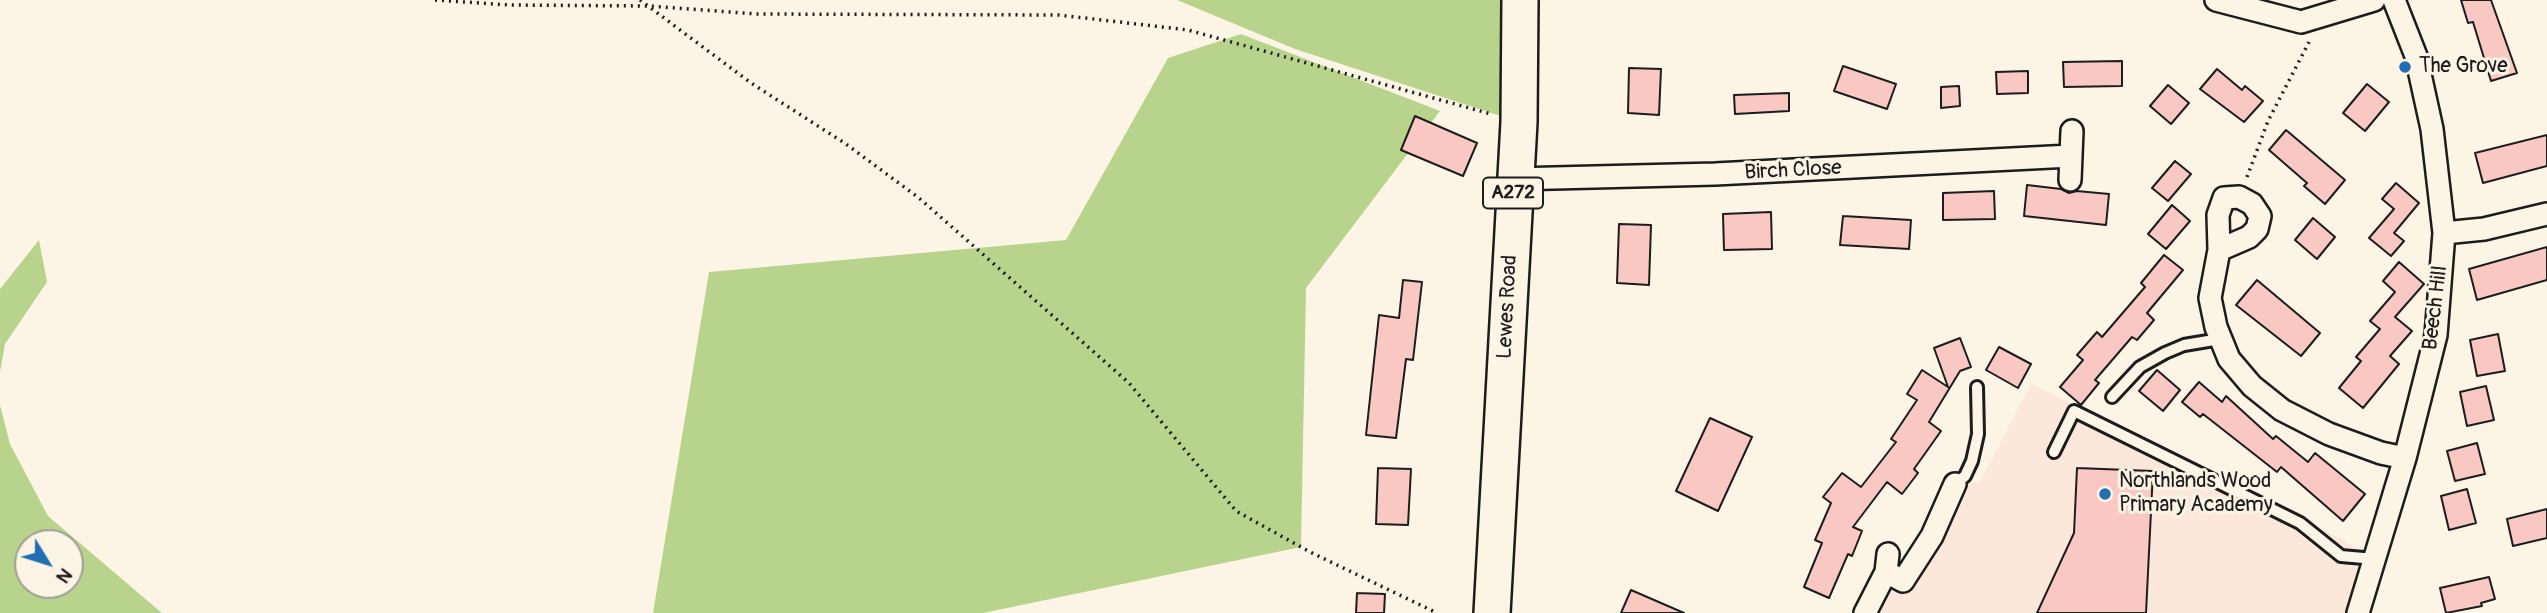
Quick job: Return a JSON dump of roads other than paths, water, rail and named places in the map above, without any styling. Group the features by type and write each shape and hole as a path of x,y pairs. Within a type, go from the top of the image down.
{"highway":[{"name":"Lewes Road","path":"1492,613 1519,122 1520,0"}],"street":[{"path":"2216,0 2301,22 2374,0"},
{"name":"Beech Hill","path":"2358,613 2405,458 2436,335 2444,233 2432,129 2416,56 2394,0"},
{"path":"2070,180 2072,131"},
{"name":"Birch Close","path":"1514,179 1715,174 2071,156"},
{"path":"2219,250 2249,237 2257,229 2260,216 2252,204 2239,197 2224,198 2218,215 2219,250 2210,298 2220,339 2229,359 2252,386 2282,410 2329,434 2381,453 2405,458"},
{"path":"2444,233 2484,229 2547,214"},
{"path":"1865,613 1887,563 1903,580 1932,536 1955,484"}],"lane":[{"path":"2112,397 2140,368 2165,354 2184,345 2220,339"},
{"path":"1955,484 1965,476 1972,461 1978,434 1978,387"},
{"path":"2054,452 2074,411 2300,523 2341,556 2375,559"}],"place":[{"name":"The Grove","path":"2405,67"},
{"name":"Northlands Wood Primary Academy","path":"2105,494"}]}
